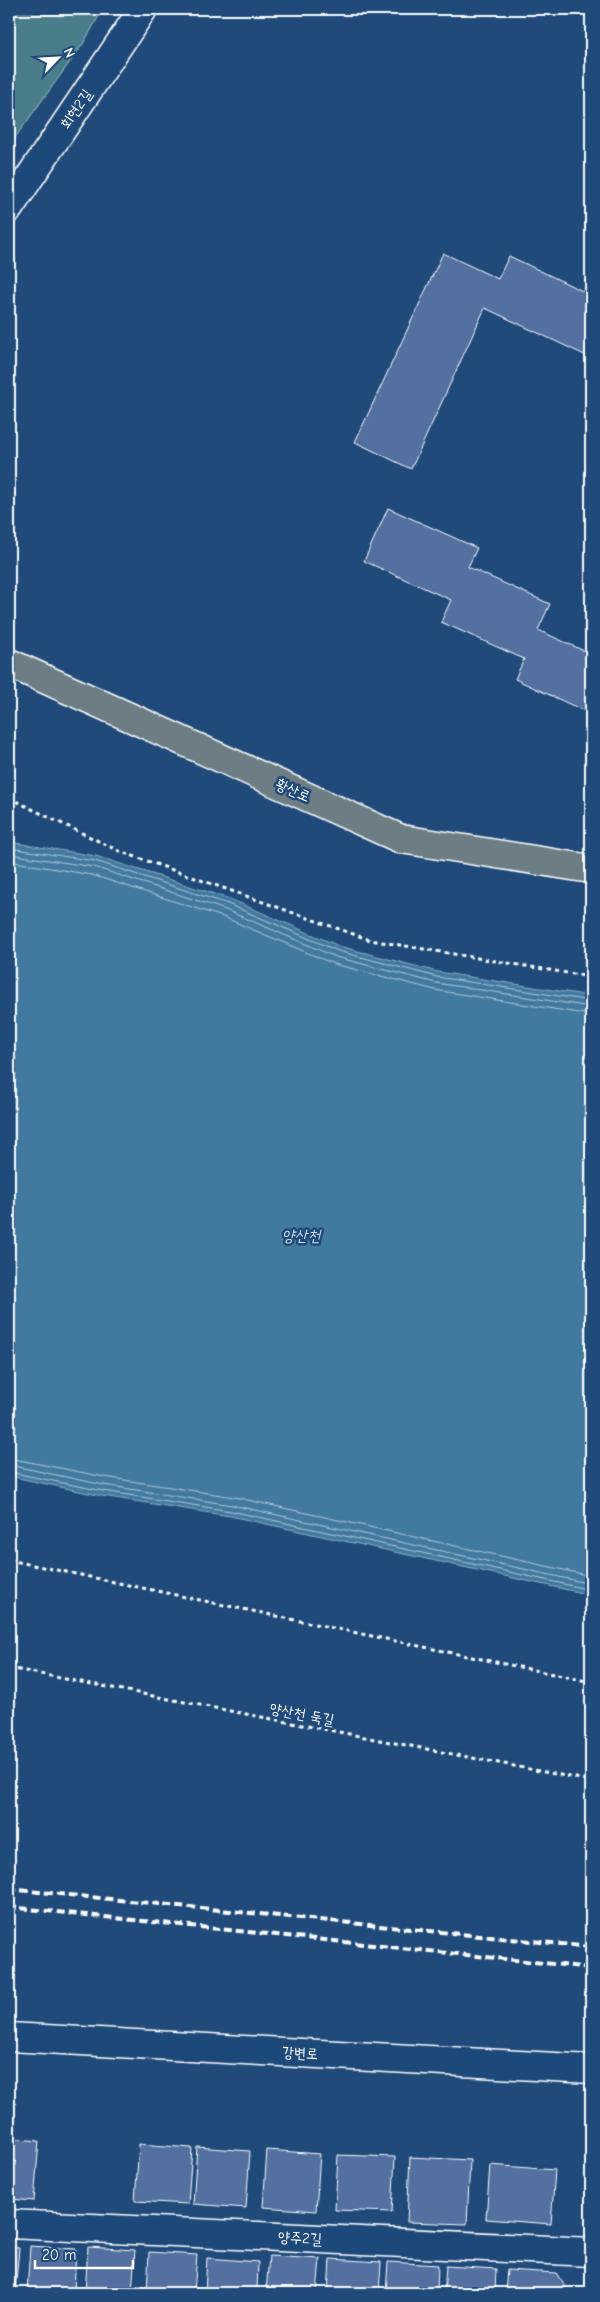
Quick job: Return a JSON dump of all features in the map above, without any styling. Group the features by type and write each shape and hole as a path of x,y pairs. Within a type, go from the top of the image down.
{"main road":[{"name":"황산로","path":"9,663 402,839 591,869"}],"street":[{"name":"회현2길","path":"9,208 143,9"},
{"name":"강변로","path":"9,2037 591,2069"},
{"name":"양주2길","path":"9,2224 591,2252"}],"path":[{"path":"9,798 119,851 370,940 591,977"},
{"path":"9,1560 591,1682"},
{"name":"양산천 둑길","path":"9,1668 591,1781"}],"green space":[{"path":"9,9 103,9 83,44 9,146"}],"water":[{"name":"양산천","path":"9,842 96,856 230,899 339,946 438,972 591,996 591,1595 230,1516 102,1496 9,1476"}],"building":[{"path":"443,253 498,279 509,256 591,295 591,358 485,308 411,469 355,442"},
{"path":"388,508 477,548 468,567 550,604 538,630 591,654 591,714 515,679 524,659 441,622 451,600 364,561"},
{"path":"9,2138 39,2141 34,2201 9,2199"},
{"path":"139,2144 192,2148 188,2204 135,2201"},
{"path":"197,2147 250,2151 246,2208 193,2204"},
{"path":"267,2150 320,2154 316,2211 263,2207"},
{"path":"338,2155 395,2157 392,2212 335,2210"},
{"path":"410,2157 470,2160 467,2224 407,2222"},
{"path":"490,2165 555,2170 551,2224 486,2219"},
{"path":"30,2246 76,2249 74,2293 27,2293"},
{"path":"9,2247 19,2248 15,2293 9,2293"},
{"path":"88,2247 135,2250 132,2293 85,2293"},
{"path":"149,2252 197,2255 194,2293 147,2293"},
{"path":"269,2256 320,2259 317,2293 266,2293"},
{"path":"207,2258 258,2262 257,2293 205,2293"},
{"path":"330,2259 381,2262 379,2293 328,2293"},
{"path":"388,2262 438,2265 437,2293 386,2293"},
{"path":"446,2266 496,2269 495,2293 444,2293"},
{"path":"507,2270 556,2273 567,2289 566,2293 505,2293"}],"railway":[{"path":"9,1889 591,1947"},
{"path":"9,1907 591,1968"}]}
